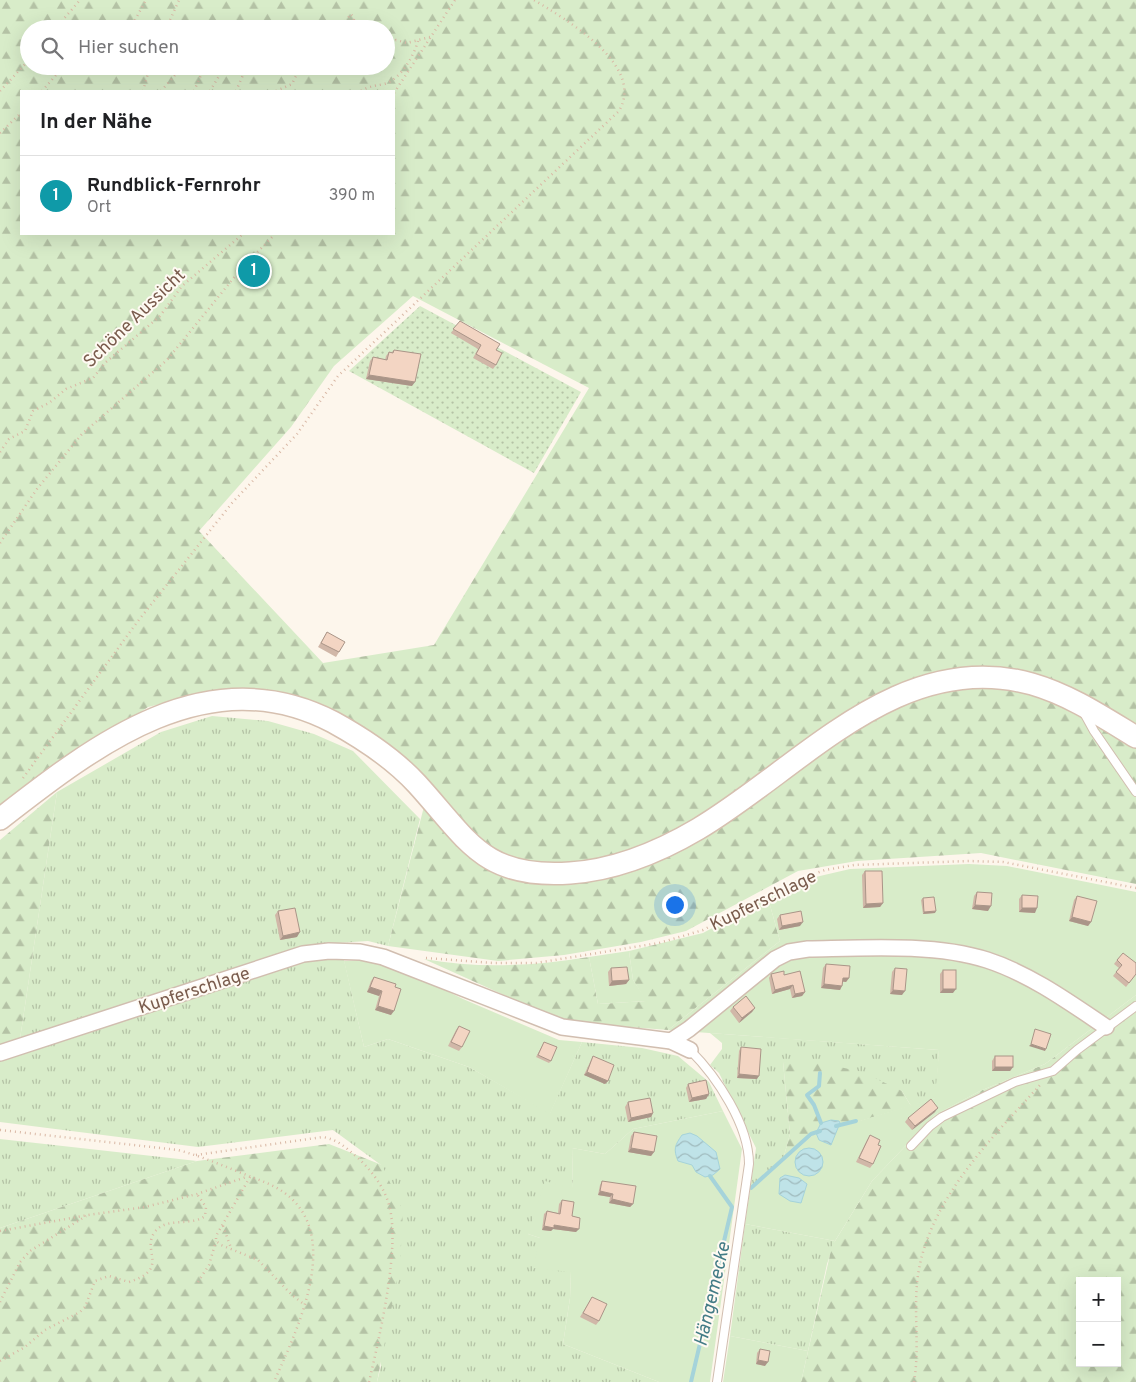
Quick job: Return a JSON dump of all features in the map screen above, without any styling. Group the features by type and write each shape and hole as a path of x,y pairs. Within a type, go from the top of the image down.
{"main road":[{"path":"0,819 73,763 138,726 167,713 223,699 260,700 308,711 344,728 374,746 418,785 466,841 491,860 520,870 569,873 623,863 682,839 715,819 857,718 890,699 923,686 974,678 1002,679 1030,684 1060,694 1136,737"}],"street":[{"path":"670,1041 689,1029 775,959 797,951 826,949 929,950 962,953 985,959 1019,974 1066,1000 1106,1027"},
{"name":"Kupferschlage","path":"0,1053 303,954 329,951 360,952 391,959 562,1027 670,1041 690,1050"}],"lane":[{"path":"1081,705 1090,726 1136,792"},
{"path":"911,1146 930,1126 942,1117 1015,1082 1053,1071 1106,1027 1136,1006"},
{"path":"690,1050 715,1079 734,1112 749,1149 716,1382"}],"path":[{"path":"63,20 80,0"},
{"path":"135,20 146,0"},
{"path":"170,20 178,0"},
{"path":"395,91 455,0"},
{"path":"21,781 144,614 232,503 296,434 338,376 619,111 622,105 623,90 620,72 614,60 558,16 534,0"},
{"path":"346,20 351,14 354,20"},
{"path":"395,40 407,43 430,37"},
{"path":"363,90 371,85 391,81 413,55 418,41"},
{"path":"0,91 20,70"},
{"path":"43,90 56,75"},
{"path":"142,90 147,75"},
{"path":"162,90 176,75"},
{"path":"194,90 201,75"},
{"path":"211,90 220,75"},
{"path":"236,90 243,75"},
{"path":"278,90 292,84 296,75"},
{"path":"0,133 20,114"},
{"name":"Schöne Aussicht","path":"0,452 8,439 25,432 33,412 49,403 63,391 93,378 106,362 160,316 182,286 242,235"},
{"path":"0,543 37,490 82,434 167,360 241,269 274,235"},
{"name":"Kupferschlage","path":"424,958 493,963 536,962 659,943 703,930 805,877 825,870 854,865 969,860 1003,862 1136,888"},
{"path":"914,1382 918,1274 937,1219 952,1192 970,1166 1053,1071"},
{"path":"0,1130 156,1147 196,1155 272,1185 287,1194 304,1216 311,1234 313,1258 311,1283 305,1305 274,1382"},
{"path":"196,1155 323,1137 342,1143 374,1175 389,1205 392,1220 391,1266 369,1382"},
{"path":"0,1231 145,1207 198,1194 249,1176"},
{"path":"198,1282 209,1265 216,1236 249,1176"},
{"path":"0,1362 25,1347 45,1330 80,1312 85,1307 95,1281 109,1276 129,1282 150,1270 153,1262 152,1238 158,1229 177,1222 194,1222 204,1216 206,1207 198,1194"},
{"path":"0,1302 20,1262 30,1251 88,1215"},
{"path":"223,1224 232,1250"},
{"path":"216,1241 232,1250 258,1260 292,1295 305,1305"}],"green space":[{"path":"0,0 1136,0 1136,884 981,853 857,861 798,871 686,931 641,942 564,955 498,961 388,946 428,791 271,695 211,692 148,707 0,808","holes":["413,296 589,388 434,645 323,663 199,531 291,427 334,366"]},
{"path":"420,306 581,392 534,473 349,371"},
{"path":"212,716 268,721 314,734 353,751 420,819 388,946 368,941 306,945 20,1039 57,792 161,732"},
{"path":"57,792 20,1039 0,1045 0,840"},
{"path":"969,864 1007,866 1136,892 1136,995 1045,1064 980,1091 935,1115 872,1181 835,1241 745,1224 750,1190 813,1135 935,1098 939,1050 668,1030 780,941 768,898 807,879 850,869"},
{"path":"768,898 780,941 668,1030 564,1022 424,959 465,964 506,965 548,963 589,957 598,1004 646,1001 633,980 629,951 703,933"},
{"path":"629,951 633,980 647,1001 598,1004 589,957"},
{"path":"306,960 344,960 364,1047 388,1039 469,1067 550,1113 582,1042 642,1048 678,1056 709,1082 723,1111 633,1129 605,1154 572,1148 573,1189 528,1234 540,1238 571,1271 570,1298 563,1344 659,1382 377,1382 381,1366 381,1165 333,1130 198,1147 0,1122 0,1060"},
{"path":"373,960 399,967 463,999 559,1040 582,1042 550,1114 469,1067 388,1039 364,1047 344,961"},
{"path":"1136,995 1136,1382 801,1382 832,1246 872,1181 935,1115 980,1091 1045,1064"},
{"path":"710,1033 939,1050 936,1098 911,1106 902,1091 783,1062 790,1134 782,1163 750,1190 756,1148 719,1073 710,1065 722,1049 722,1043"},
{"path":"783,1062 822,1063 862,1072 902,1091 911,1106 813,1135 782,1163 790,1134"},
{"path":"723,1111 742,1149 710,1382 659,1382 563,1344 570,1298 571,1272 533,1268 540,1238 528,1234 545,1181 573,1189 572,1148 605,1154 633,1129"},
{"path":"0,1139 197,1161 0,1228"},
{"path":"329,1144 382,1165 403,1211 400,1265 377,1382 0,1382 0,1228 197,1161"},
{"path":"745,1224 835,1241 827,1264 808,1351 730,1336"},
{"path":"730,1336 808,1351 801,1382 723,1382"}],"water":[{"path":"831,1120 839,1121 840,1123 831,1145 819,1140 816,1133 821,1123"},
{"path":"690,1133 697,1136 716,1152 720,1169 713,1175 705,1177 696,1172 692,1165 678,1161 675,1150 676,1144 682,1135"},
{"path":"809,1148 819,1152 823,1162 819,1172 809,1176 799,1172 795,1162 799,1152"},
{"path":"785,1175 799,1178 807,1184 801,1203 790,1201 779,1194 780,1178"}],"building":[{"path":"460,321 500,344 496,350 502,353 496,365 476,354 481,345 453,329"},
{"path":"394,350 421,354 415,382 369,375 373,357 387,360 389,352 393,353"},
{"path":"327,632 345,642 339,652 321,643"},
{"path":"865,871 882,871 883,903 866,904"},
{"path":"977,892 992,893 991,906 975,905"},
{"path":"1022,895 1038,896 1037,908 1022,908"},
{"path":"1077,896 1097,901 1091,922 1072,917"},
{"path":"934,897 936,911 924,912 923,898"},
{"path":"295,908 300,932 283,936 278,911"},
{"path":"801,911 803,922 782,926 780,915"},
{"path":"1123,953 1136,963 1136,974 1129,983 1116,972 1122,965 1117,960"},
{"path":"826,964 850,966 849,978 843,978 842,986 824,984"},
{"path":"627,967 629,980 612,981 611,968"},
{"path":"895,968 907,969 905,991 893,990"},
{"path":"943,970 956,970 956,989 943,989"},
{"path":"784,971 784,975 800,971 805,992 795,994 793,985 775,990 771,974"},
{"path":"374,977 396,984 395,987 401,989 394,1011 378,1006 382,991 370,987"},
{"path":"746,996 755,1008 742,1018 733,1007"},
{"path":"459,1026 470,1031 462,1047 451,1042"},
{"path":"1035,1029 1051,1034 1046,1049 1031,1044"},
{"path":"544,1042 557,1047 551,1061 538,1055"},
{"path":"741,1047 761,1049 759,1076 739,1074"},
{"path":"593,1056 614,1065 608,1081 587,1072"},
{"path":"995,1056 1013,1056 1013,1067 995,1067"},
{"path":"706,1080 709,1094 692,1098 688,1084"},
{"path":"650,1098 653,1113 631,1118 628,1102"},
{"path":"931,1099 938,1108 915,1126 908,1118"},
{"path":"634,1132 657,1136 654,1152 631,1148"},
{"path":"870,1135 880,1140 878,1145 881,1146 873,1164 859,1158"},
{"path":"602,1181 636,1186 633,1204 612,1199 613,1194 600,1191"},
{"path":"562,1200 574,1202 572,1216 580,1218 579,1229 554,1225 554,1228 544,1226 547,1211 560,1214"},
{"path":"592,1297 607,1304 599,1321 583,1313"},
{"path":"760,1349 770,1351 768,1362 758,1360"}],"waterway":[{"path":"820,1073 819,1086 807,1095 814,1105 821,1123"},
{"name":"Hängemecke","path":"836,1126 856,1121"},
{"name":"Hängemecke","path":"751,1188 811,1134 820,1131"},
{"name":"Hängemecke","path":"691,1382 732,1207 710,1176"}],"place":[{"name":"Rundblick-Fernrohr","path":"254,271"}]}
